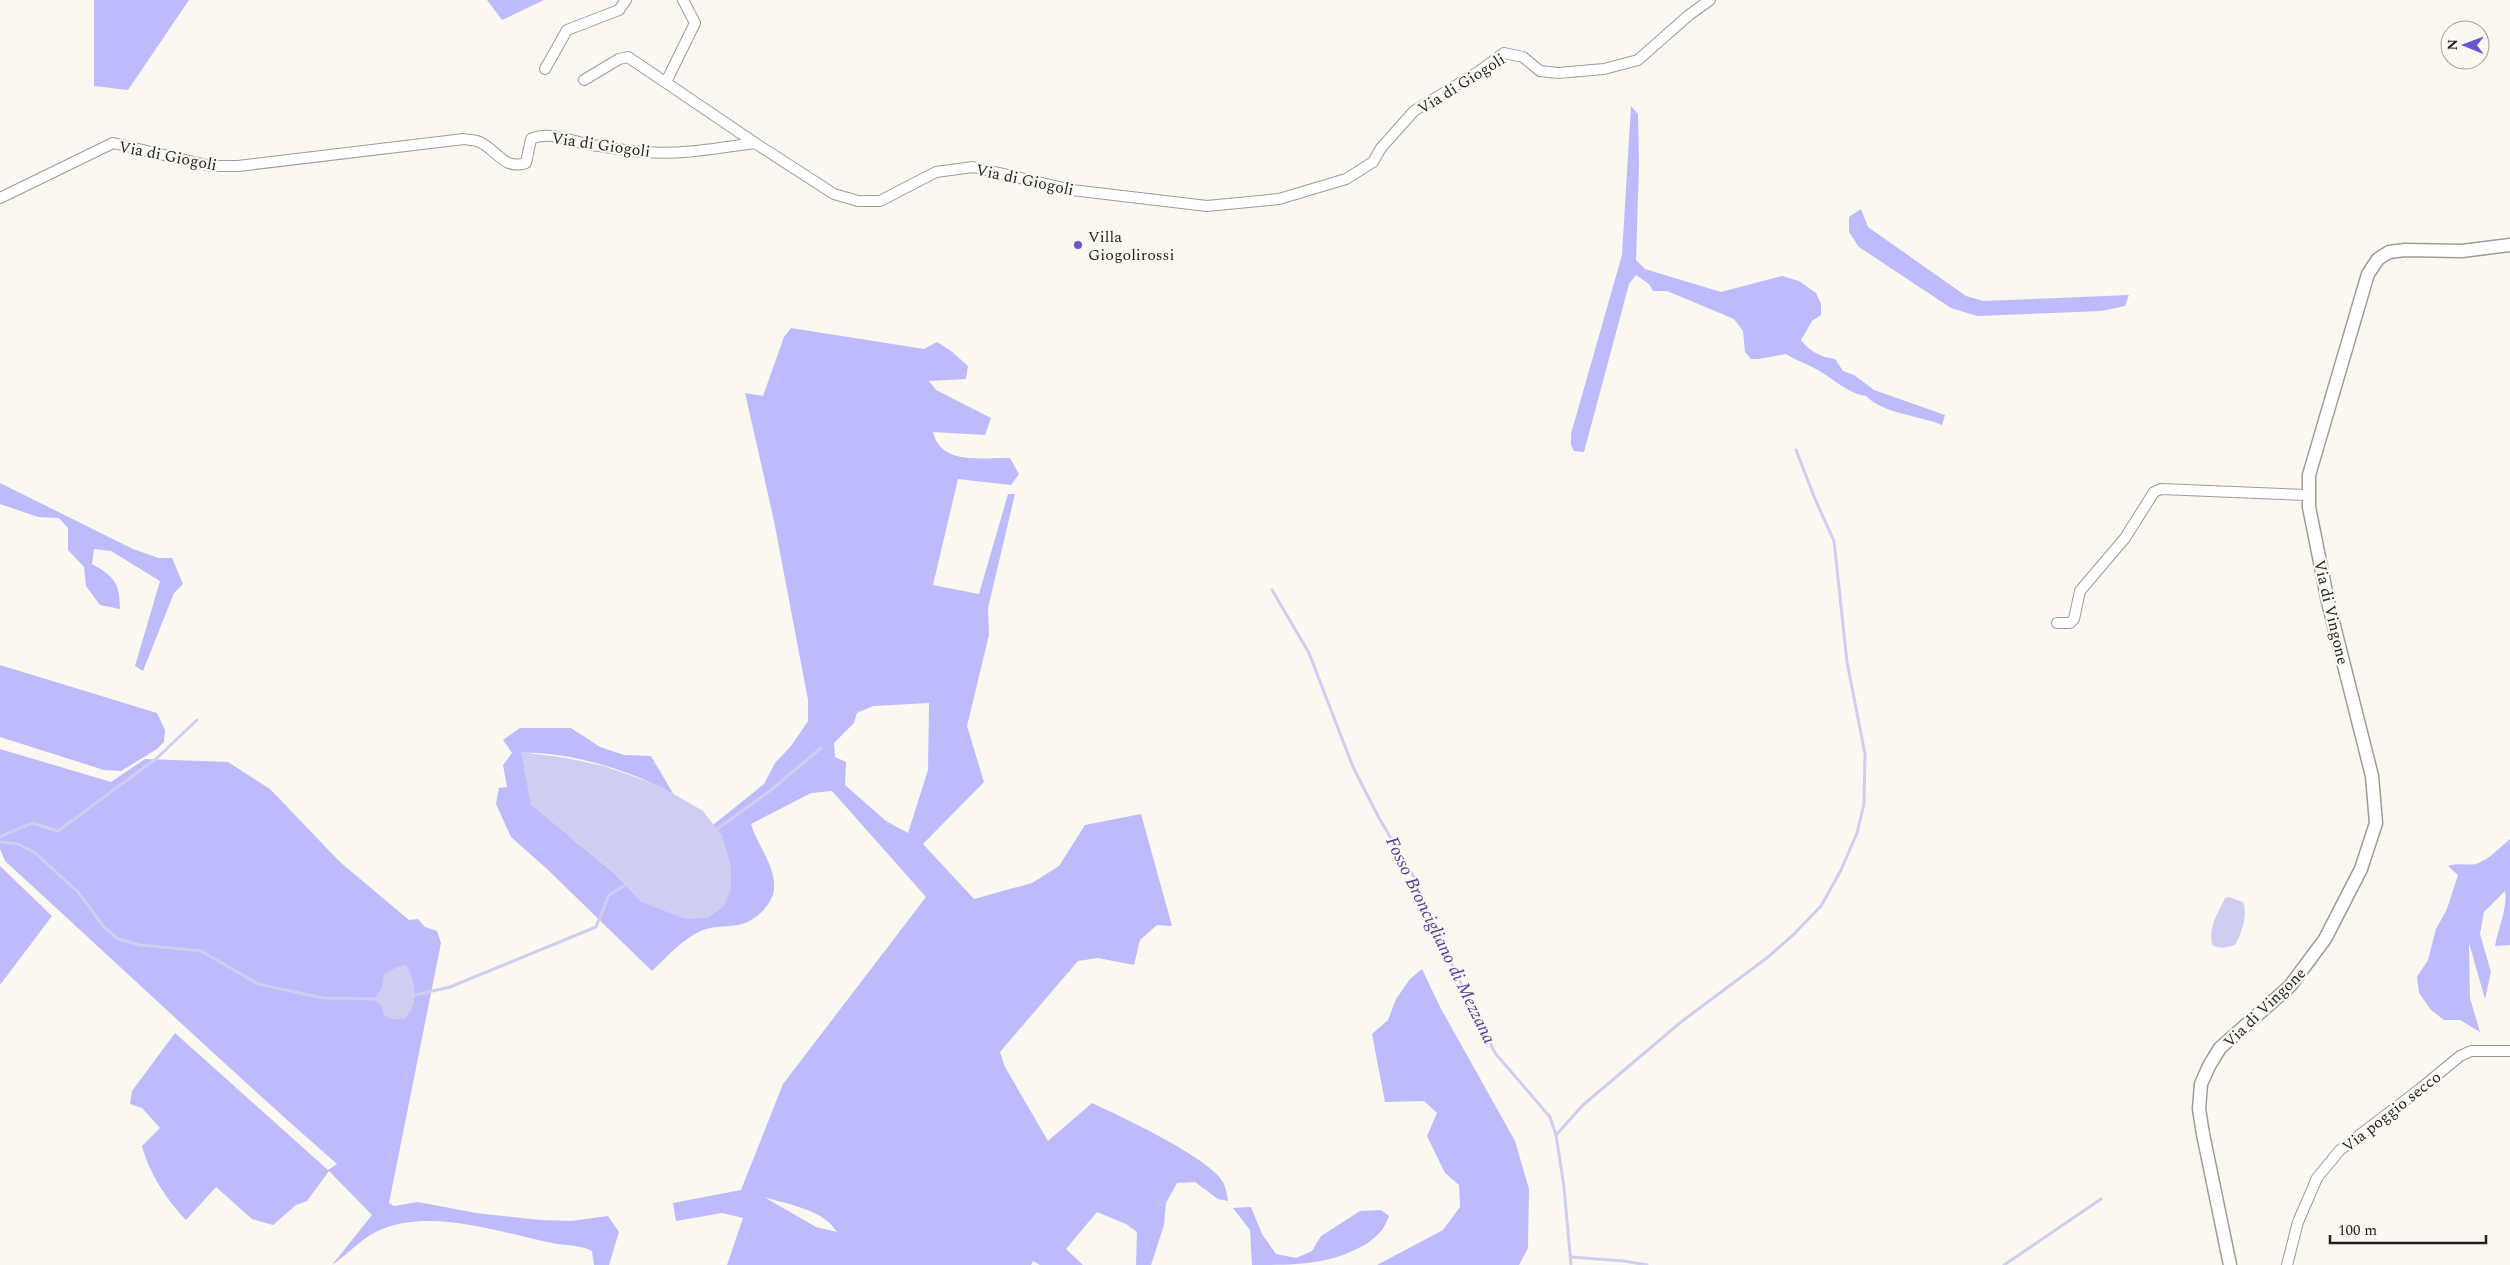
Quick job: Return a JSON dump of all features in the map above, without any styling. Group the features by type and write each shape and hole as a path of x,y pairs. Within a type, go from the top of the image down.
{"street":[{"path":"545,69 567,30 619,10 626,0"},
{"path":"666,82 695,22 683,0"},
{"name":"Via di Giogoli","path":"0,198 113,143 211,166 238,166 464,139 478,141 506,163 517,166 526,163 531,139 537,136 645,152 698,151 755,143 834,194 858,201 880,201 936,172 973,167 1072,190 1207,206 1279,199 1346,179 1373,162 1381,148 1414,111 1478,72 1500,55 1510,53 1523,57 1540,70 1558,73 1604,69 1630,63 1638,60 1689,15 1710,0"},
{"path":"584,80 619,59 628,57 755,143"},
{"name":"Via di Vingone","path":"2230,1265 2199,1109 2202,1084 2208,1066 2220,1048 2290,986 2325,939 2361,870 2376,823 2372,776 2328,602 2307,495 2309,475 2368,274 2378,259 2388,252 2405,250 2462,251 2510,245"},
{"path":"2058,623 2070,623 2074,619 2080,591 2125,538 2154,492 2161,489 2307,495"},
{"name":"Via poggio secco","path":"2287,1265 2298,1222 2317,1178 2340,1150 2420,1090 2460,1056 2471,1051 2507,1052"}],"shaded area":[{"path":"94,0 189,0 128,90 94,86"},
{"path":"487,0 544,0 502,20"},
{"path":"1631,106 1638,114 1639,164 1636,260 1645,269 1721,292 1782,276 1799,281 1816,293 1821,304 1821,315 1812,321 1801,340 1804,344 1816,353 1835,359 1843,371 1854,375 1874,390 1945,415 1942,425 1882,407 1866,396 1853,392 1820,371 1786,354 1751,359 1745,352 1743,331 1734,319 1667,291 1653,291 1649,284 1636,275 1629,284 1584,452 1574,451 1571,445 1571,434 1622,255"},
{"path":"1861,209 1868,227 1966,296 1983,301 2129,295 2125,306 2102,311 1977,316 1951,308 1859,247 1849,232 1849,217"},
{"path":"791,328 924,349 937,342 968,366 966,379 929,381 936,390 991,418 985,435 933,432 937,443 953,455 975,458 1010,458 1019,474 1011,485 958,479 933,585 979,594 1008,494 1015,494 988,608 989,635 967,726 984,782 923,844 974,899 1032,883 1059,866 1085,825 1141,814 1172,926 1157,925 1140,940 1134,965 1098,958 1078,961 1000,1052 1005,1067 1048,1141 1092,1103 1142,1127 1183,1150 1215,1172 1223,1182 1228,1201 1218,1199 1195,1182 1177,1183 1166,1203 1164,1225 1151,1265 1136,1265 1137,1232 1126,1224 1097,1212 1066,1249 1083,1265 1040,1265 1033,1261 1031,1265 727,1265 743,1218 722,1213 676,1221 673,1203 741,1190 783,1084 926,897 832,791 811,793 751,824 774,880 773,894 768,905 755,918 745,923 735,926 708,928 696,933 676,948 652,971 547,869 511,837 496,804 499,788 507,787 503,765 512,753 503,740 520,728 571,728 600,747 624,755 651,756 674,795 640,778 600,764 559,755 521,753 570,837 613,872 642,902 722,836 713,825 764,784 775,763 791,746 808,721 808,700 774,521 745,393 763,396 784,337","holes":["929,703 928,770 908,833 886,821 845,785 846,762 835,757 834,743 854,723 857,713 873,706","764,1197 814,1213 831,1224 837,1232 816,1227"]},
{"path":"0,483 133,549 159,558 172,558 183,584 174,593 143,671 135,666 160,581 111,551 94,549 92,564 111,577 117,586 120,600 120,609 100,605 86,586 84,567 68,550 68,528 59,518 38,517 0,504"},
{"path":"0,665 157,713 165,730 164,742 157,749 121,771 104,770 0,737"},
{"path":"0,749 111,782 145,759 228,762 270,789 340,862 409,920 418,919 425,927 437,931 441,943 389,1203 394,1206 418,1202 476,1213 541,1220 571,1221 608,1216 619,1232 609,1265 594,1265 592,1251 582,1247 552,1243 468,1225 425,1221 404,1223 377,1231 332,1265 372,1215 329,1171 307,1201 296,1205 273,1225 252,1219 216,1187 186,1220 160,1186 149,1166 142,1146 160,1128 142,1108 130,1104 132,1091 175,1033 328,1170 337,1164 5,861 0,849"},
{"path":"521,752 566,758 604,766 660,786 703,811 722,836 731,866 731,889 724,906 708,918 685,919 642,902 613,872 531,805"},
{"path":"2510,839 2510,945 2495,946 2504,911 2505,891 2484,912 2480,934 2491,972 2485,999 2469,943 2470,998 2480,1032 2460,1020 2444,1020 2431,1010 2419,993 2417,977 2428,960 2436,929 2447,909 2458,875 2448,866 2481,862"},
{"path":"0,866 52,916 0,985"},
{"path":"2229,897 2243,902 2245,918 2242,930 2235,945 2223,948 2213,946 2212,927 2225,898"},
{"path":"406,965 414,985 412,1006 405,1018 386,1017 382,1006 374,999 382,988 384,974 399,966"},
{"path":"1422,969 1440,1007 1515,1141 1529,1189 1528,1248 1519,1265 1377,1265 1443,1230 1460,1207 1459,1185 1445,1173 1427,1136 1437,1113 1424,1101 1385,1102 1372,1034 1388,1020 1396,999 1410,979"},
{"path":"1251,1207 1262,1234 1276,1254 1296,1258 1312,1251 1321,1236 1360,1211 1381,1210 1389,1216 1381,1231 1368,1243 1341,1256 1299,1264 1252,1265 1250,1230 1233,1208"}],"waterway":[{"path":"1556,1135 1583,1105 1681,1022 1768,957 1793,935 1821,906 1841,870 1857,833 1864,804 1865,754 1847,662 1834,541 1796,450"},
{"name":"Fosso Broncigliano di Mezzana","path":"1272,590 1309,653 1353,767 1379,818 1417,882 1435,930 1495,1053 1550,1117 1556,1135 1564,1187 1571,1265"},
{"path":"0,837 32,823 58,831 157,758 197,720"},
{"path":"713,832 771,790 821,748"},
{"path":"0,842 18,844 34,852 78,892 104,927 118,939 140,945 201,951 258,984 323,998 377,999"},
{"path":"411,996 450,987 596,927 609,895 629,883"},
{"path":"2004,1265 2101,1199"},
{"path":"1571,1257 1624,1261 1647,1265"}],"place":[{"name":"Villa Giogolirossi","path":"1078,245"}]}
